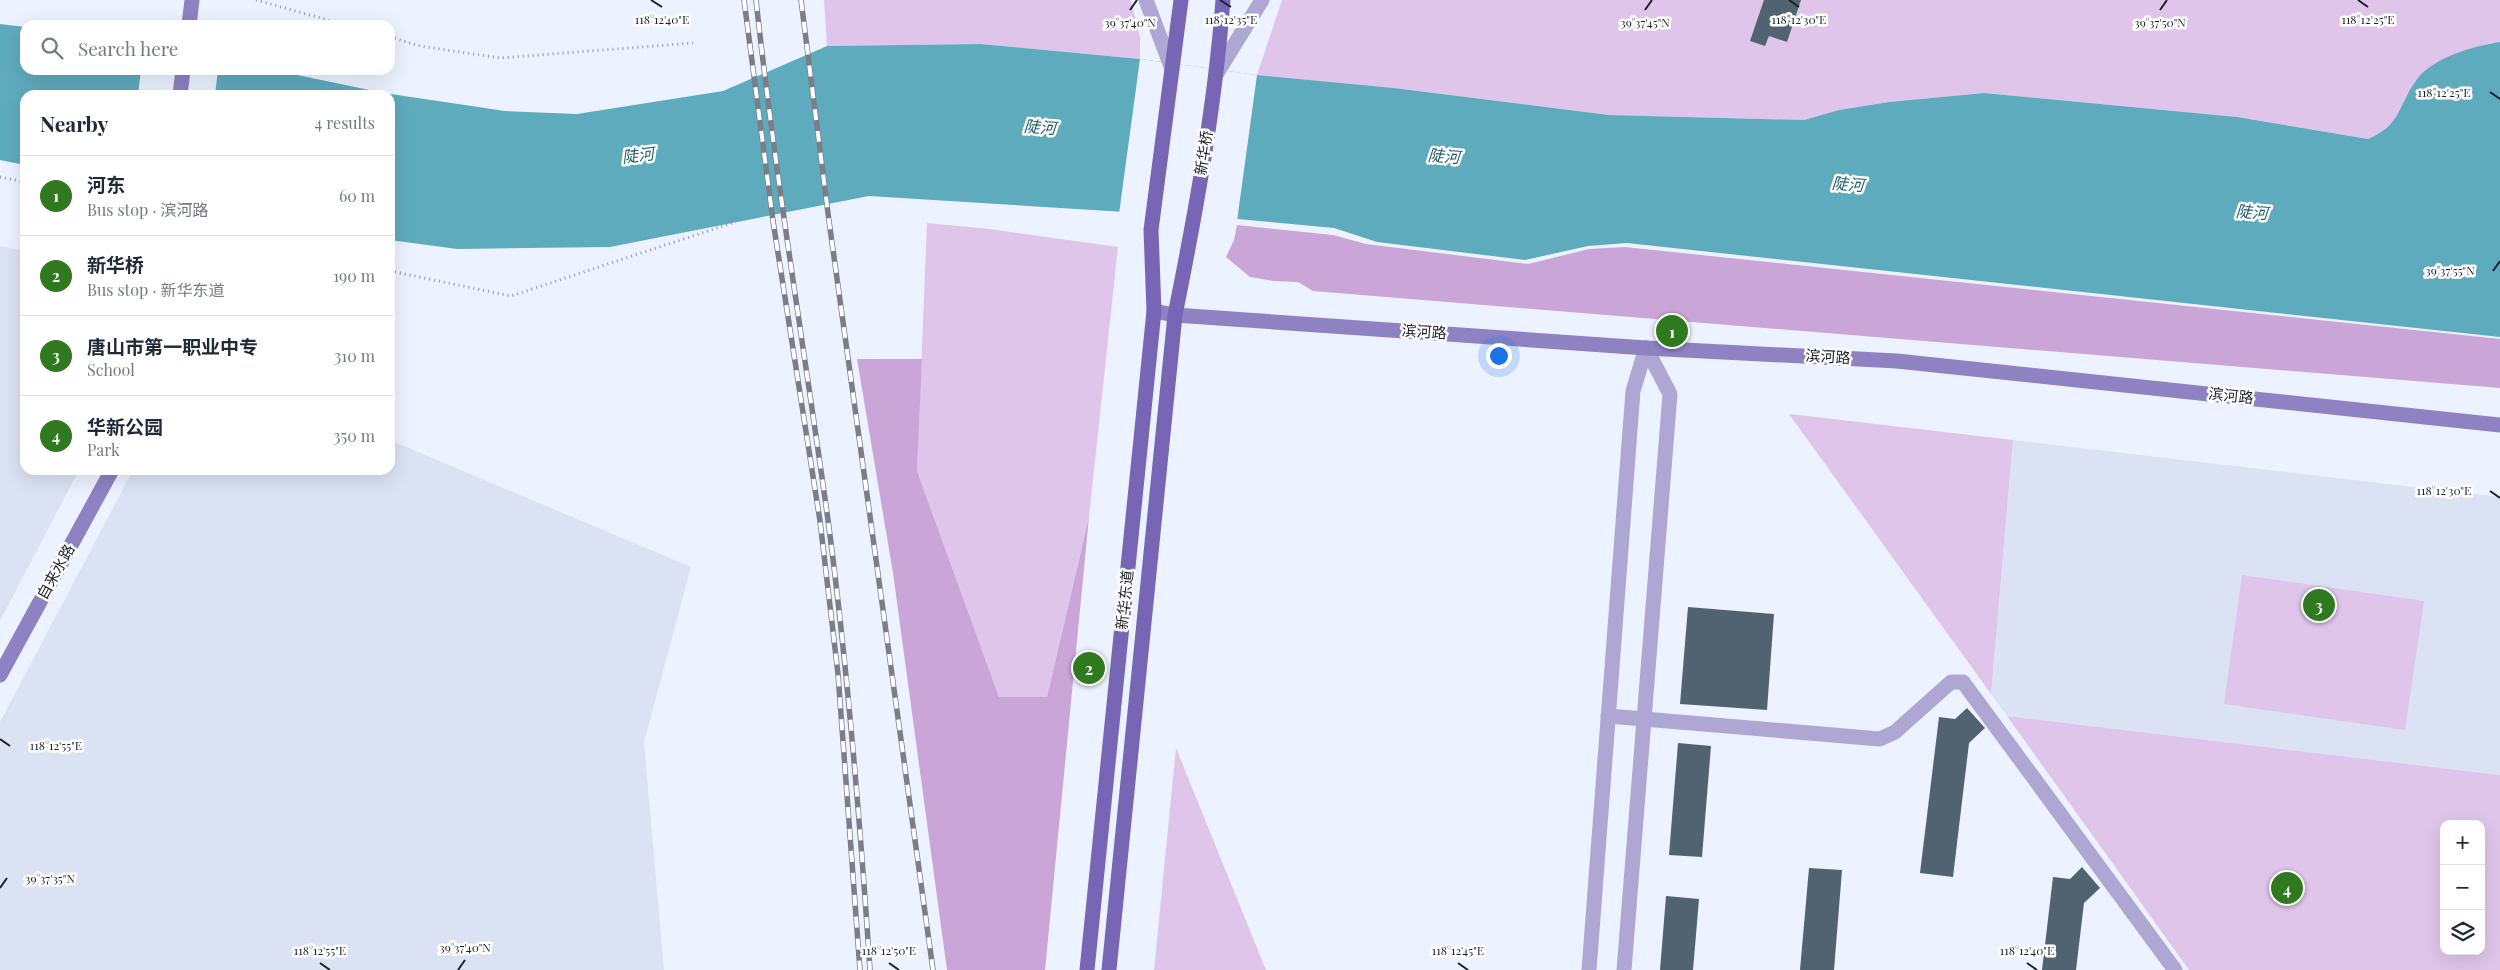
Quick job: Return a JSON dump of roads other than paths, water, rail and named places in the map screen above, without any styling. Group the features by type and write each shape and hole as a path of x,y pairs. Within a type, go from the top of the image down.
{"main road":[{"path":"190,20 192,0"},
{"path":"1177,0 1179,16"},
{"path":"1172,69 1181,0"},
{"path":"1217,73 1222,8 1228,0"},
{"name":"新华东道","path":"1087,970 1154,311 1151,230 1172,69"},
{"name":"新华桥","path":"1192,234 1217,73"},
{"path":"181,90 182,75"},
{"name":"新华东道","path":"1109,970 1175,315 1192,234"},
{"name":"滨河路","path":"1154,311 1175,315 1646,348 1897,361 2500,425"},
{"name":"自来水路","path":"0,675 109,475"}],"street":[{"path":"1146,0 1172,69"},
{"path":"1217,73 1262,0"},
{"path":"1589,970 1633,391 1646,348"},
{"path":"1624,970 1670,394 1646,348"},
{"path":"1608,716 1880,739 1895,732 1951,682 1963,682 2175,970"}],"water":[{"path":"0,24 20,26 20,75 297,75 370,90 20,90 20,164 0,160"},
{"name":"陡河","path":"2500,42 2500,337 1627,243 1588,246 1525,260 1377,242 1334,228 1238,219 869,196 610,247 457,249 395,241 395,95 505,111 577,114 723,91 827,46 981,44 1140,59 1257,75 1394,88 1609,115 1804,120 1839,110 1889,102 1984,93 2237,117 2368,139 2379,134 2392,122 2415,82 2431,66 2453,54"}],"railway":[{"path":"744,0 773,221 820,521 838,674 860,970"},
{"path":"756,0 781,195 819,455 842,632 853,745 870,970"},
{"path":"801,0 829,221 933,970"}],"place":[{"name":"河东","path":"1672,331"},
{"name":"唐山市第一职业中专","path":"2319,605"},
{"name":"新华桥","path":"1089,668"},
{"name":"华新公园","path":"2287,888"}]}
